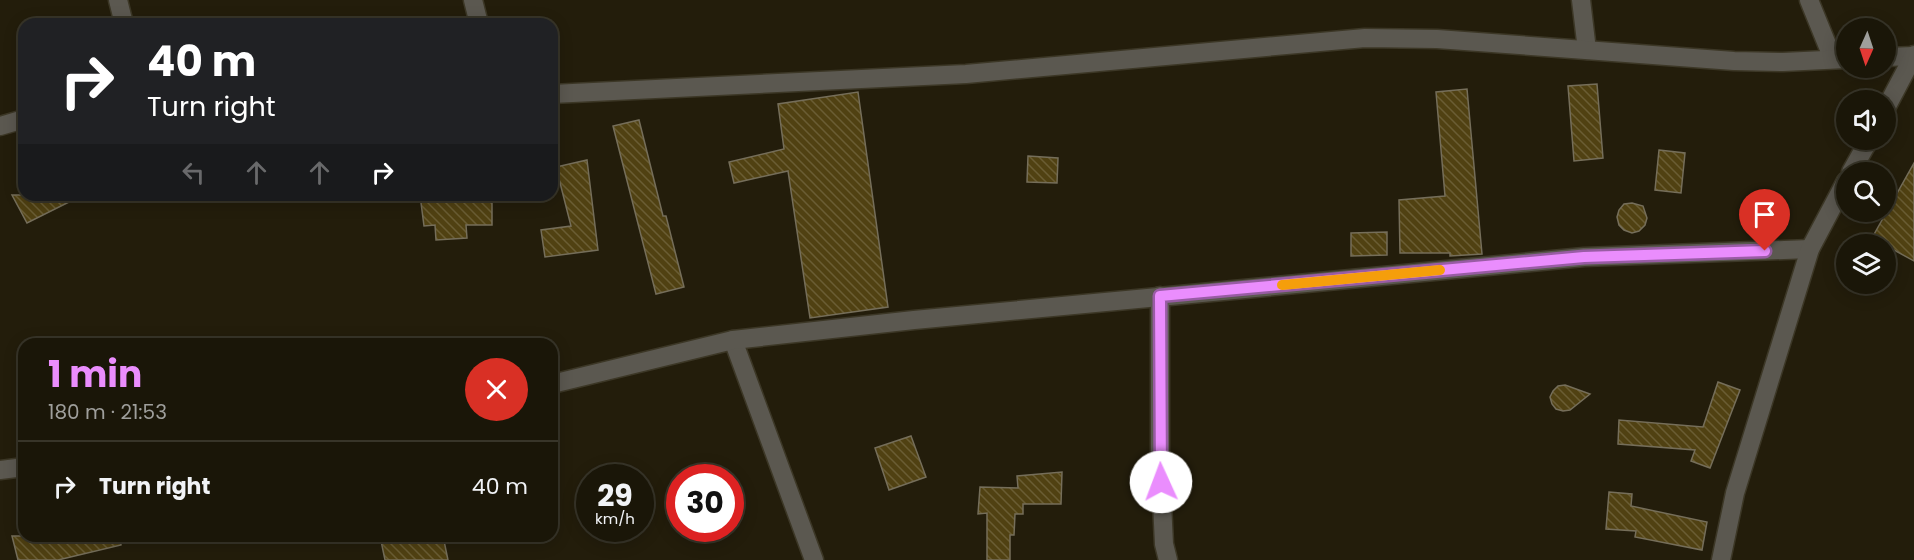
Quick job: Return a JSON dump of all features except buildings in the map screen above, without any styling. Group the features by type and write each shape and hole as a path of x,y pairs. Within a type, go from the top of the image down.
{"street":[{"path":"118,0 122,18"},
{"path":"473,0 478,18"},
{"path":"1581,0 1587,50"},
{"path":"1809,0 1836,51"},
{"path":"558,94 966,74 1365,38 1437,39 1734,61 1783,62 1836,59"},
{"path":"1896,56 1914,55"},
{"path":"1896,90 1914,55"},
{"path":"0,126 18,121"},
{"path":"1721,560 1735,493 1810,249 1836,200"},
{"path":"558,383 733,340 914,320 1584,257 1810,249"},
{"path":"1160,296 1160,461 1164,544 1168,560"},
{"path":"733,340 814,560"},
{"path":"0,470 18,468"}],"slow traffic":[{"path":"1282,285 1440,270"}],"route":[{"path":"1161,482 1160,296 1584,257 1765,251"}]}
